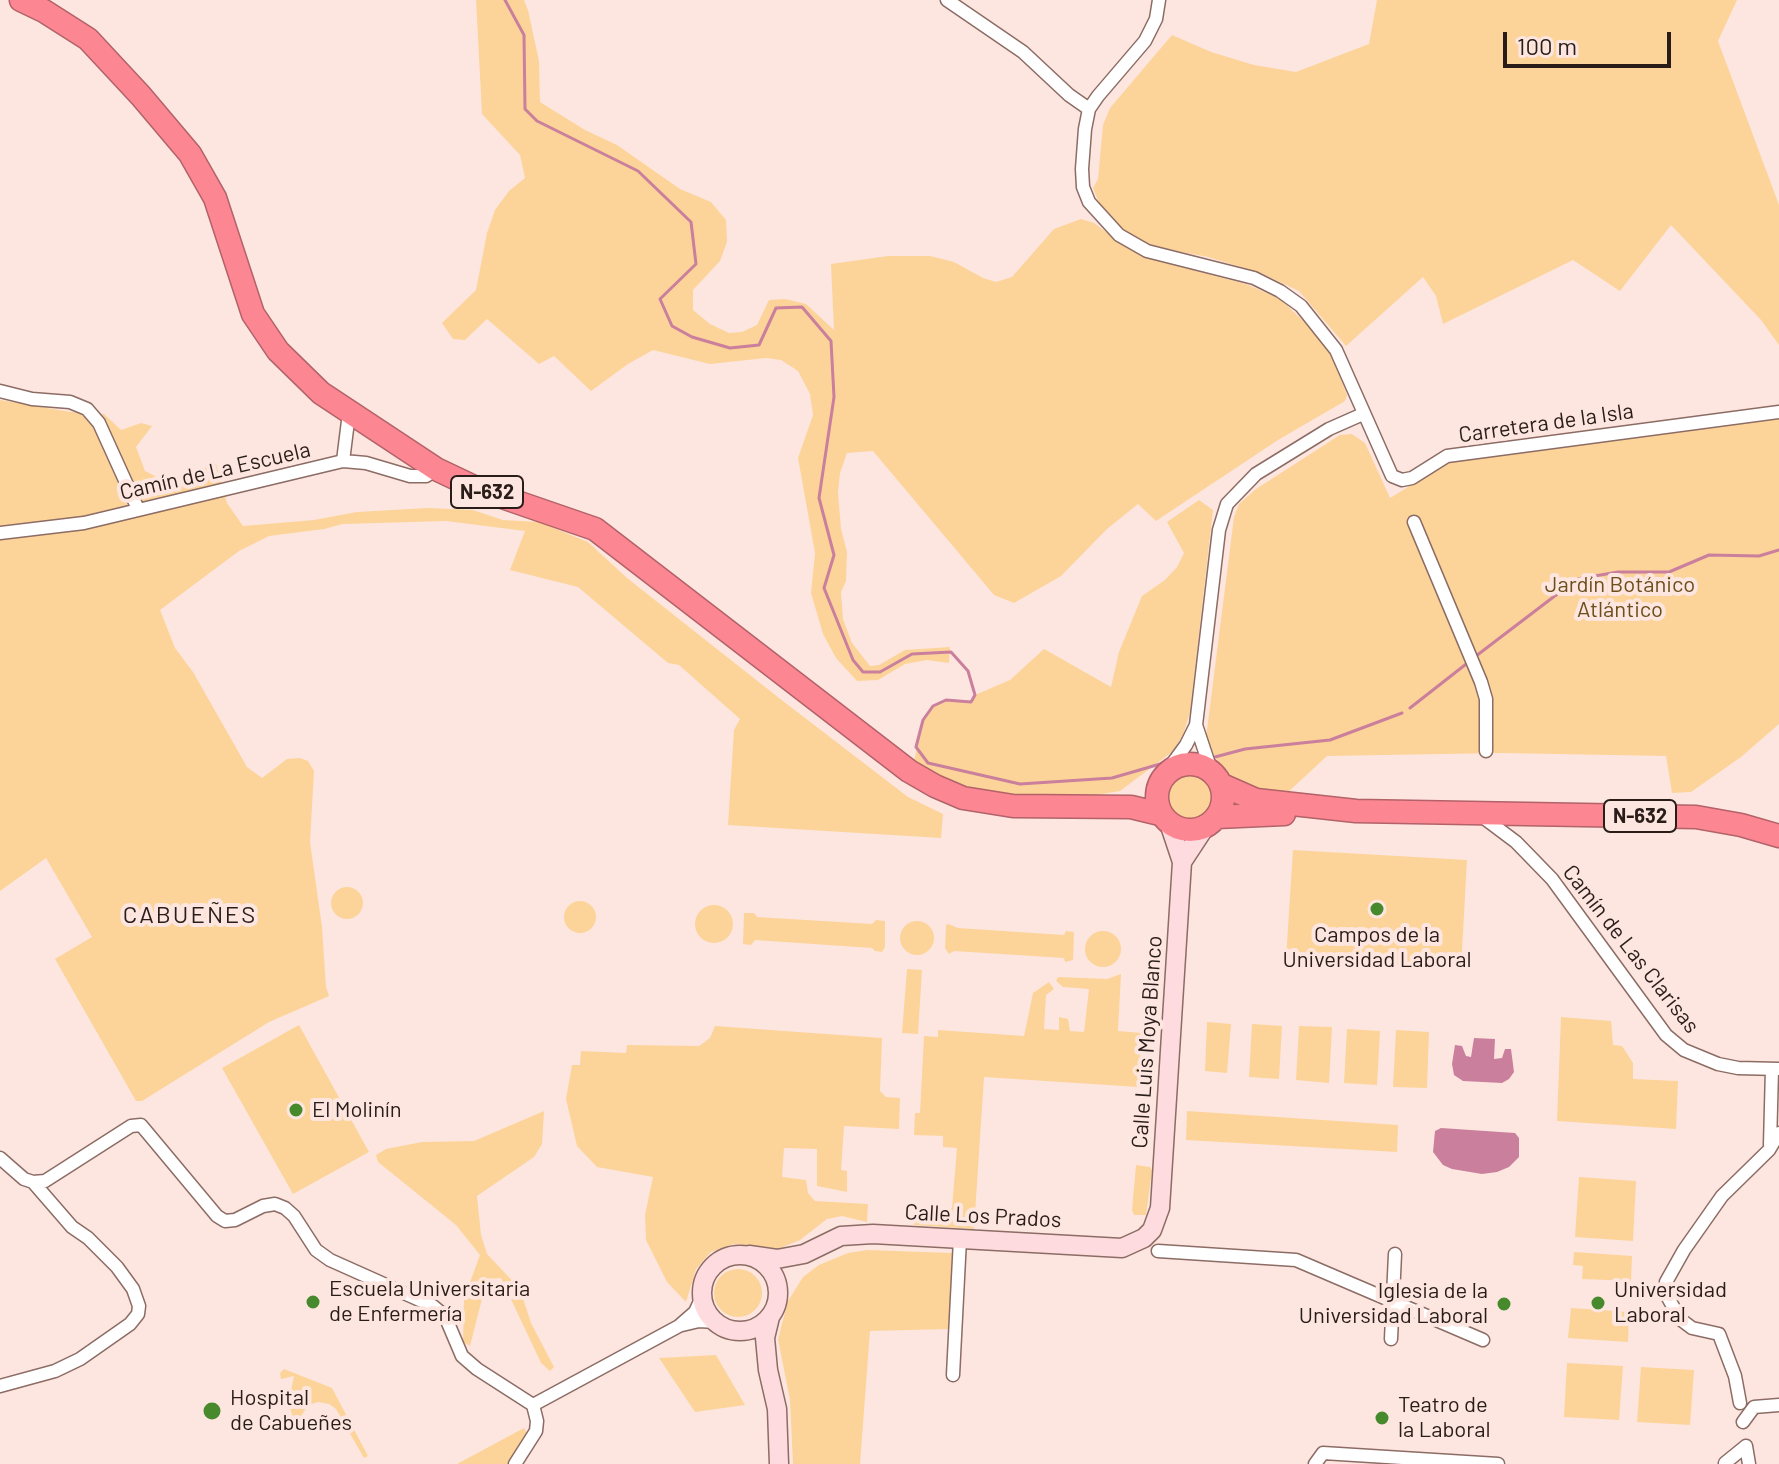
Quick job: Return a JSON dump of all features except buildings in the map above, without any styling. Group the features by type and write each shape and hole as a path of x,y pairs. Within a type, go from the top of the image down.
{"highway":[{"name":"N-632","path":"21,0 49,5 88,39 190,154 215,198 253,314 278,351 321,393 436,469 476,488 595,529 897,762 935,786 963,798 1013,806 1131,807 1165,818"},
{"name":"N-632","path":"1094,806 1130,798 1178,765 1190,763 1256,800 1356,811"},
{"path":"1163,776 1156,791 1165,818 1187,830 1211,822 1222,802 1216,778"},
{"name":"N-632","path":"1211,822 1356,811 1696,817 1779,836"}],"street":[{"path":"947,0 1023,52 1069,95 1089,109 1145,41 1156,19 1159,0"},
{"name":"Carretera de la Isla","path":"1089,109 1085,129 1083,187 1097,215 1119,235 1147,251 1254,278 1301,306 1336,350 1392,476 1402,480 1412,478 1447,456 1779,412"},
{"path":"0,391 32,399 70,402 87,409 99,423 138,509"},
{"path":"343,461 349,413"},
{"path":"1163,776 1186,745 1196,725 1219,530 1227,504 1239,488 1256,474 1329,429 1363,414"},
{"name":"Camín de La Escuela","path":"0,533 84,523 343,461 366,463 410,476 426,476 436,469"},
{"path":"1414,522 1486,699 1486,751"},
{"path":"1196,725 1216,778"},
{"name":"Camín de Las Clarisas","path":"1478,813 1516,842 1552,879 1666,1035 1684,1050 1718,1064 1776,1069 1776,1105 1769,1150"},
{"name":"Calle Luis Moya Blanco","path":"1156,1225 1164,1157 1182,862 1165,818"},
{"name":"Calle Luis Moya Blanco","path":"1182,862 1211,822"},
{"path":"0,1158 24,1179 45,1181 131,1126 141,1125 217,1216 225,1221 235,1220 263,1206 275,1204 285,1208 294,1216 316,1250 330,1260 433,1306 445,1316 462,1356 533,1405 536,1431 515,1464"},
{"path":"1740,1403 1735,1376 1719,1334 1692,1328 1680,1319 1666,1288 1684,1250 1722,1196 1769,1150 1779,1133"},
{"path":"0,1386 55,1371 80,1359 120,1332 138,1314 139,1306 133,1289 117,1267 88,1238 72,1227 33,1182"},
{"name":"Calle Los Prados","path":"749,1255 777,1259 804,1254 841,1236 873,1234 1122,1248 1144,1238 1156,1225"},
{"path":"953,1375 960,1239"},
{"path":"1158,1251 1296,1260 1483,1340"},
{"path":"779,1464 777,1409 765,1338 779,1293 804,1254"},
{"path":"1391,1339 1395,1254"},
{"path":"768,1370 754,1350 706,1311 702,1297 703,1282 714,1264 729,1256 749,1255 772,1270 779,1293"},
{"path":"533,1405 679,1326 695,1312 702,1297"},
{"path":"679,1326 699,1321 742,1331 756,1328 770,1317"},
{"path":"1743,1422 1754,1407 1779,1405"},
{"path":"1725,1464 1746,1446 1749,1464"},
{"path":"1315,1464 1323,1453 1498,1464"}],"green space":[{"path":"476,0 524,0 539,61 540,102 585,130 617,145 680,189 711,202 726,220 727,242 720,261 693,290 693,310 710,324 729,333 742,332 757,325 769,300 785,299 806,304 834,330 831,264 888,256 930,256 954,262 996,282 1012,277 1054,229 1081,219 1094,223 1129,249 1154,260 1246,284 1280,299 1313,330 1330,352 1347,395 1345,401 1278,440 1156,521 1138,504 1107,529 1061,576 1014,603 994,595 873,451 847,453 838,492 841,529 847,552 846,581 841,592 843,619 852,643 870,666 879,665 905,650 950,647 949,663 927,660 905,664 878,680 857,681 836,658 823,634 811,593 815,553 798,458 813,415 810,394 798,371 781,360 766,358 710,364 653,350 591,391 554,356 539,364 487,319 465,340 453,339 442,323 476,290 487,233 495,210 509,191 525,178 520,155 482,114"},
{"path":"1377,0 1737,0 1718,41 1779,205 1779,345 1761,320 1671,225 1620,291 1573,260 1443,324 1436,296 1423,277 1346,346 1299,291 1263,274 1208,257 1155,247 1126,232 1101,208 1093,188 1098,179 1103,125 1110,108 1172,35 1211,52 1254,65 1296,72 1369,44"},
{"path":"0,400 71,412 104,414 121,430 141,423 152,426 136,447 145,471 159,478 175,478 216,464 227,503 243,526 314,520 357,512 428,508 473,510 503,520 539,522 588,542 627,578 908,797 943,814 941,838 728,825 734,730 740,719 679,665 668,663 578,587 510,570 525,531 446,521 343,524 269,536 239,551 160,610 175,648 193,672 247,767 262,778 287,759 300,758 308,761 314,771 310,842 329,996 269,1022 142,1101 136,1101 55,959 92,937 46,858 0,891"},
{"name":"Jardín Botánico Atlántico","path":"1779,416 1779,724 1741,757 1691,792 1672,793 1666,756 1501,753 1327,756 1287,793 1256,790 1240,783 1226,773 1215,757 1206,738 1234,517 1239,504 1256,489 1340,435 1352,434 1365,443 1390,498 1449,462"},
{"path":"1199,500 1213,510 1190,712 1183,735 1172,752 1120,791 1083,797 1035,799 977,790 913,766 923,720 933,706 946,700 971,701 975,695 1010,680 1044,649 1111,687 1119,652 1142,596 1165,580 1184,553 1167,522"},
{"path":"1190,763 1203,766 1213,773 1220,783 1223,796 1220,809 1213,819 1203,826 1190,829 1177,826 1167,819 1160,809 1157,796 1160,783 1167,773 1177,766"},
{"name":"Campos de la Universidad Laboral","path":"1293,850 1467,860 1461,969 1286,959"},
{"path":"347,887 358,892 363,903 358,914 347,919 336,914 331,903 336,892"},
{"path":"580,901 591,906 596,917 591,928 580,933 569,928 564,917 569,906"},
{"path":"714,905 727,911 733,924 727,937 714,943 701,937 695,924 701,911"},
{"path":"744,913 754,913 757,917 872,924 876,920 885,921 885,947 882,952 872,948 755,940 751,945 743,944"},
{"path":"917,921 929,926 934,938 929,950 917,955 905,950 900,938 905,926"},
{"path":"948,924 958,928 1064,935 1066,931 1074,932 1073,960 1065,962 1064,958 954,951 949,954 945,948"},
{"path":"1103,931 1116,936 1121,949 1116,962 1103,967 1090,962 1085,949 1090,936"},
{"path":"907,969 922,970 918,1034 902,1033"},
{"path":"1121,974 1118,1031 1142,1033 1138,1087 984,1077 974,1229 914,1225 916,1206 952,1208 957,1148 943,1147 943,1136 914,1135 915,1113 920,1113 924,1036 938,1037 938,1030 1024,1036 1033,993 1049,982 1054,989 1046,995 1044,1029 1059,1030 1059,1017 1068,1019 1070,1031 1084,1032 1089,989 1063,987 1056,981 1058,977 1107,979"},
{"path":"1561,1017 1611,1021 1613,1045 1622,1046 1633,1063 1633,1079 1678,1081 1676,1129 1557,1121"},
{"path":"1207,1022 1231,1024 1227,1073 1205,1071"},
{"path":"1252,1024 1282,1026 1279,1079 1249,1077"},
{"name":"El Molinín","path":"299,1025 369,1152 293,1194 222,1068"},
{"path":"715,1026 882,1038 880,1091 886,1097 900,1098 899,1129 844,1126 841,1170 847,1171 847,1192 817,1186 817,1149 784,1148 782,1177 806,1180 808,1193 815,1201 868,1204 867,1222 842,1216 827,1219 800,1240 778,1249 734,1244 711,1252 696,1269 686,1302 667,1282 646,1240 645,1215 653,1177 597,1167 577,1146 566,1099 572,1065 580,1065 581,1051 626,1053 627,1045 699,1046 710,1038"},
{"path":"1299,1026 1332,1027 1329,1083 1296,1080"},
{"path":"1347,1029 1380,1031 1377,1085 1344,1083"},
{"path":"1396,1030 1429,1032 1427,1088 1393,1087"},
{"path":"544,1111 542,1144 534,1157 477,1196 481,1235 487,1254 520,1289 531,1323 554,1367 550,1371 541,1363 501,1278 487,1279 470,1346 463,1342 464,1299 480,1255 456,1225 378,1162 376,1155 386,1149 422,1142 474,1141"},
{"path":"1187,1111 1398,1125 1397,1152 1186,1140"},
{"path":"1136,1165 1152,1170 1146,1215 1134,1215 1132,1210"},
{"path":"1579,1177 1636,1181 1633,1241 1575,1237"},
{"path":"867,1250 952,1253 949,1329 870,1331 860,1464 793,1464 790,1400 778,1339 788,1301 803,1277 819,1265 848,1253"},
{"path":"1574,1252 1632,1256 1631,1281 1582,1279 1583,1266 1573,1265"},
{"path":"738,1269 747,1270 755,1276 761,1284 761,1302 755,1310 747,1316 738,1317 729,1316 721,1310 715,1302 714,1293 715,1284 721,1276 729,1270"},
{"path":"1571,1308 1629,1312 1628,1342 1568,1338"},
{"path":"716,1355 745,1405 695,1412 659,1358"},
{"path":"1567,1363 1623,1366 1619,1420 1564,1417"},
{"path":"1641,1367 1694,1370 1690,1425 1637,1422"},
{"path":"284,1369 332,1388 368,1456 364,1458 336,1409 329,1404 318,1402 308,1405 298,1421 294,1420 288,1402 294,1399 291,1390 294,1376 281,1379 280,1373"},
{"path":"524,1428 527,1433 509,1464 457,1464"}],"shaded area":[{"path":"1474,1038 1495,1039 1494,1059 1502,1058 1505,1049 1511,1049 1514,1072 1509,1079 1502,1083 1463,1081 1454,1075 1455,1045 1462,1046 1466,1056 1471,1057"},
{"path":"1441,1128 1515,1133 1519,1138 1519,1157 1509,1167 1497,1172 1482,1174 1452,1169 1443,1165 1433,1152 1435,1131"}],"waterway":[{"path":"505,0 524,35 525,109 537,121 638,171 691,222 696,264 660,299 672,326 692,337 730,348 759,345 776,308 802,307 831,341 834,397 819,498 834,555 824,588 853,660 863,672 880,672 912,654 951,652 968,671 975,695 971,702 946,700 933,706 923,720 916,747 928,763 1020,784 1112,778 1167,762"},
{"path":"1476,656 1577,579 1618,572 1669,572 1709,555 1759,556 1779,550"},
{"path":"1410,708 1470,661"},
{"path":"1215,757 1245,749 1330,740 1402,713"}],"place":[{"name":"Campos de la Universidad Laboral","path":"1377,909"},
{"name":"El Molinín","path":"296,1110"},
{"name":"Escuela Universitaria de Enfermería","path":"313,1302"},
{"name":"Universidad Laboral","path":"1598,1303"},
{"name":"Iglesia de la Universidad Laboral","path":"1504,1304"},
{"name":"Hospital de Cabueñes","path":"212,1411"},
{"name":"Teatro de la Laboral","path":"1382,1418"}],"district":[{"name":"CABUEÑES","path":"190,915"}]}
